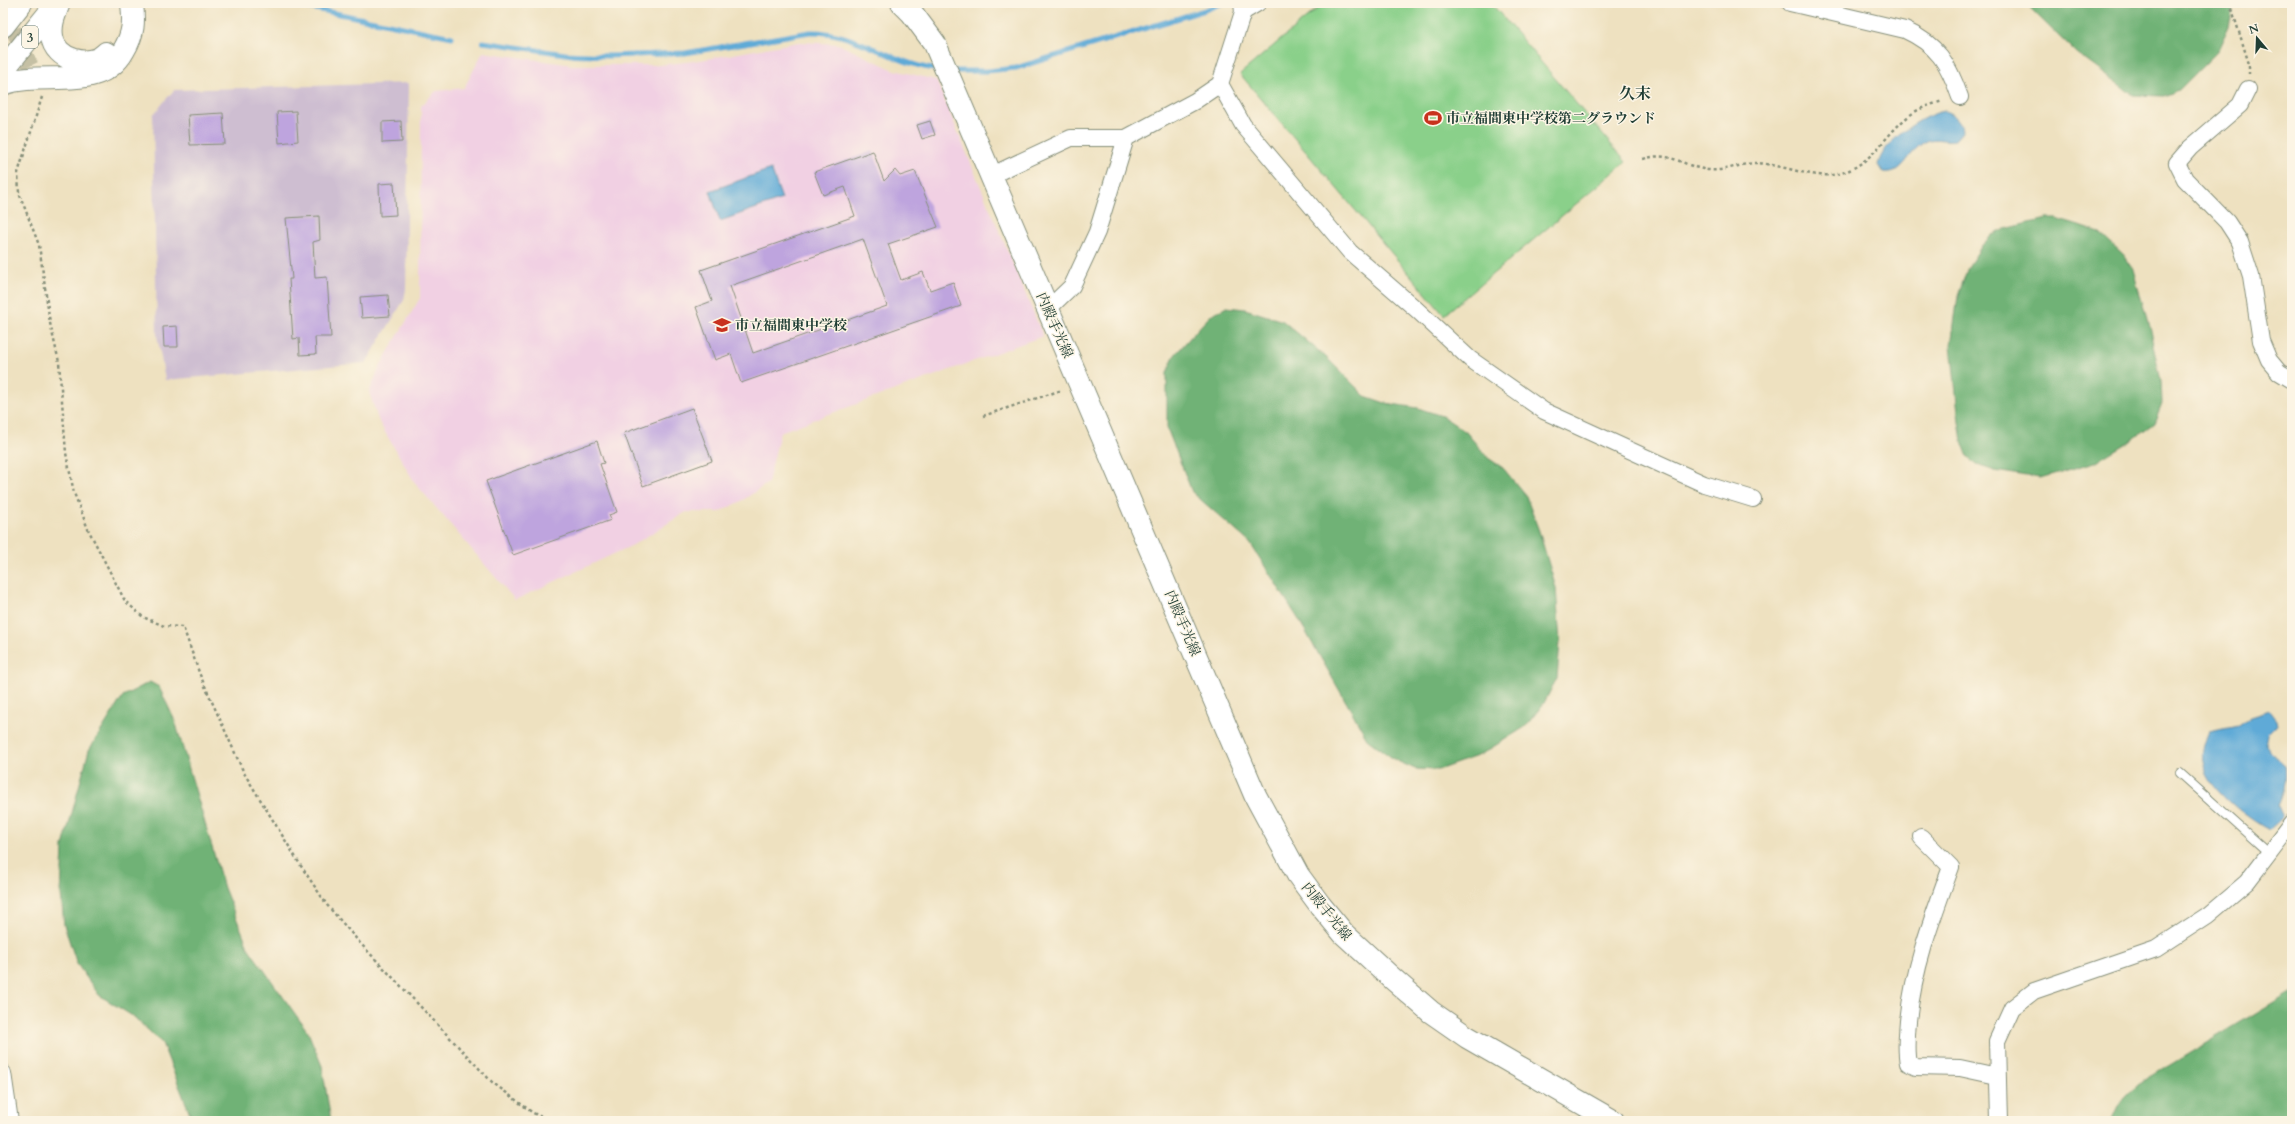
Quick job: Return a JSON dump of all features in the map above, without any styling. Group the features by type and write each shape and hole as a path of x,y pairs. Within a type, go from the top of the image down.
{"main road":[{"name":"3","path":"3,26 21,3"},
{"name":"3","path":"3,70 58,3"},
{"path":"58,3 52,21 52,38 58,50 67,58 85,63 104,56 112,46 117,35 122,14 132,3"},
{"path":"3,84 22,78 85,77 107,70 118,62 128,42 135,19 132,3"},
{"name":"内殿手光線","path":"902,3 912,13 935,44 952,81 990,176 1255,795 1298,875 1344,934 1431,1012 1467,1037 1613,1121"}],"street":[{"path":"990,176 1071,138 1126,138 1195,101 1220,84 1243,8 1258,3"},
{"path":"1790,3 1905,30 1922,37 1937,50 1952,74 1960,97"},
{"path":"1220,84 1243,125 1350,252 1416,309 1470,359 1544,410 1704,484 1753,499"},
{"path":"2248,89 2240,105 2190,148 2177,163 2185,179 2227,222 2240,242 2252,276 2261,341 2269,360 2279,372 2292,380"},
{"path":"1048,309 1072,286 1094,239 1126,138"},
{"path":"1999,1121 1997,1041 2012,1008 2034,991 2156,949 2208,915 2246,882 2270,854 2292,823"},
{"path":"1921,837 1951,867 1922,944 1911,996 1905,1051 1908,1063 1916,1067 1960,1068 1997,1076"},
{"path":"3,1074 10,1121"}],"lane":[{"path":"2180,773 2270,854"}],"path":[{"path":"2230,3 2249,64 2248,89"},
{"path":"43,92 42,102 18,173 19,194 39,245 50,323 59,362 66,454 74,492 88,529 109,572 125,601 143,617 164,626 183,627 200,675 244,773 301,866 327,905 360,943 492,1082 533,1113 550,1121"},
{"path":"1642,159 1663,155 1683,163 1711,170 1743,164 1759,163 1802,172 1837,174 1866,162 1911,114 1923,107 1960,97"},
{"path":"983,416 1080,384"}],"shaded area":[{"name":"市立福間東中学校","path":"799,42 838,44 894,70 936,80 1043,336 780,432 768,483 740,502 719,512 686,512 633,545 515,600 415,483 379,422 369,392 380,366 420,298 421,106 436,91 464,88 483,52 572,65 660,65 695,61"},
{"path":"409,83 406,289 404,300 366,363 165,380 157,335 153,115 174,90"}],"green space":[{"name":"市立福間東中学校第二グラウンド","path":"1324,3 1491,3 1626,162 1444,315 1240,74"},
{"path":"2025,3 2234,3 2229,26 2217,52 2179,90 2164,96 2133,95 2076,53"},
{"path":"2046,219 2056,219 2099,232 2124,255 2132,267 2149,326 2161,381 2162,403 2154,423 2128,442 2095,462 2040,478 1995,471 1977,465 1968,457 1962,441 1959,422 1951,345 1958,296 1968,267 1983,244 1992,235 2005,229"},
{"path":"1227,307 1245,309 1283,321 1327,358 1365,396 1385,403 1418,408 1442,416 1466,432 1488,458 1503,468 1526,496 1539,531 1556,588 1560,642 1557,678 1544,703 1525,727 1480,755 1438,770 1415,769 1395,760 1368,740 1299,620 1250,543 1192,492 1167,428 1167,373 1174,356 1195,332 1212,314"},
{"path":"150,682 159,687 175,721 224,888 249,949 308,1032 322,1066 331,1121 193,1121 162,1043 134,1017 99,995 77,964 64,925 61,894 63,846 89,750 123,696"},
{"path":"2292,991 2292,1121 2111,1121 2118,1106 2137,1085"}],"water":[{"path":"1945,111 1952,114 1961,125 1962,132 1955,140 1934,139 1927,141 1916,149 1897,170 1890,173 1883,173 1878,165 1881,156 1895,139 1915,123 1936,113"},
{"path":"771,169 782,199 720,221 710,191"},
{"path":"2269,711 2276,720 2277,725 2268,734 2266,745 2274,756 2285,765 2286,776 2278,806 2283,817 2269,830 2236,807 2224,797 2214,785 2207,773 2203,761 2203,749 2209,732 2238,726 2250,717"}],"building":[{"path":"296,111 298,141 279,143 277,112"},
{"path":"223,113 225,144 190,145 188,115"},
{"path":"401,121 402,142 382,143 382,122"},
{"path":"930,121 935,135 922,139 917,125"},
{"path":"873,151 884,181 895,170 900,176 915,171 938,227 888,244 901,280 923,272 930,290 953,282 961,306 741,383 731,354 715,360 696,307 712,301 701,270 855,216 845,187 823,195 814,172","holes":["863,239 887,306 753,353 730,286"]},
{"path":"394,183 396,215 380,216 379,184"},
{"path":"319,216 320,240 313,242 315,278 327,277 331,337 315,337 316,354 300,355 299,338 293,339 289,279 292,279 286,218"},
{"path":"388,295 390,316 362,318 360,297"},
{"path":"177,326 178,347 164,347 163,327"},
{"path":"692,408 712,461 643,486 624,433"},
{"path":"597,441 604,463 600,464 617,512 609,515 611,520 513,555 486,481"}],"waterway":[{"path":"286,3 452,37"},
{"path":"952,71 987,71 1016,68 1205,10 1223,3"},
{"path":"483,42 565,54 609,56 685,53 810,32 827,33 859,42 906,62 940,70"}],"tunnel":[{"path":"3,8 43,92"}],"place":[{"name":"市立福間東中学校第二グラウンド","path":"1433,118"},
{"name":"市立福間東中学校","path":"722,325"}],"district":[{"name":"久末","path":"1635,93"}]}
